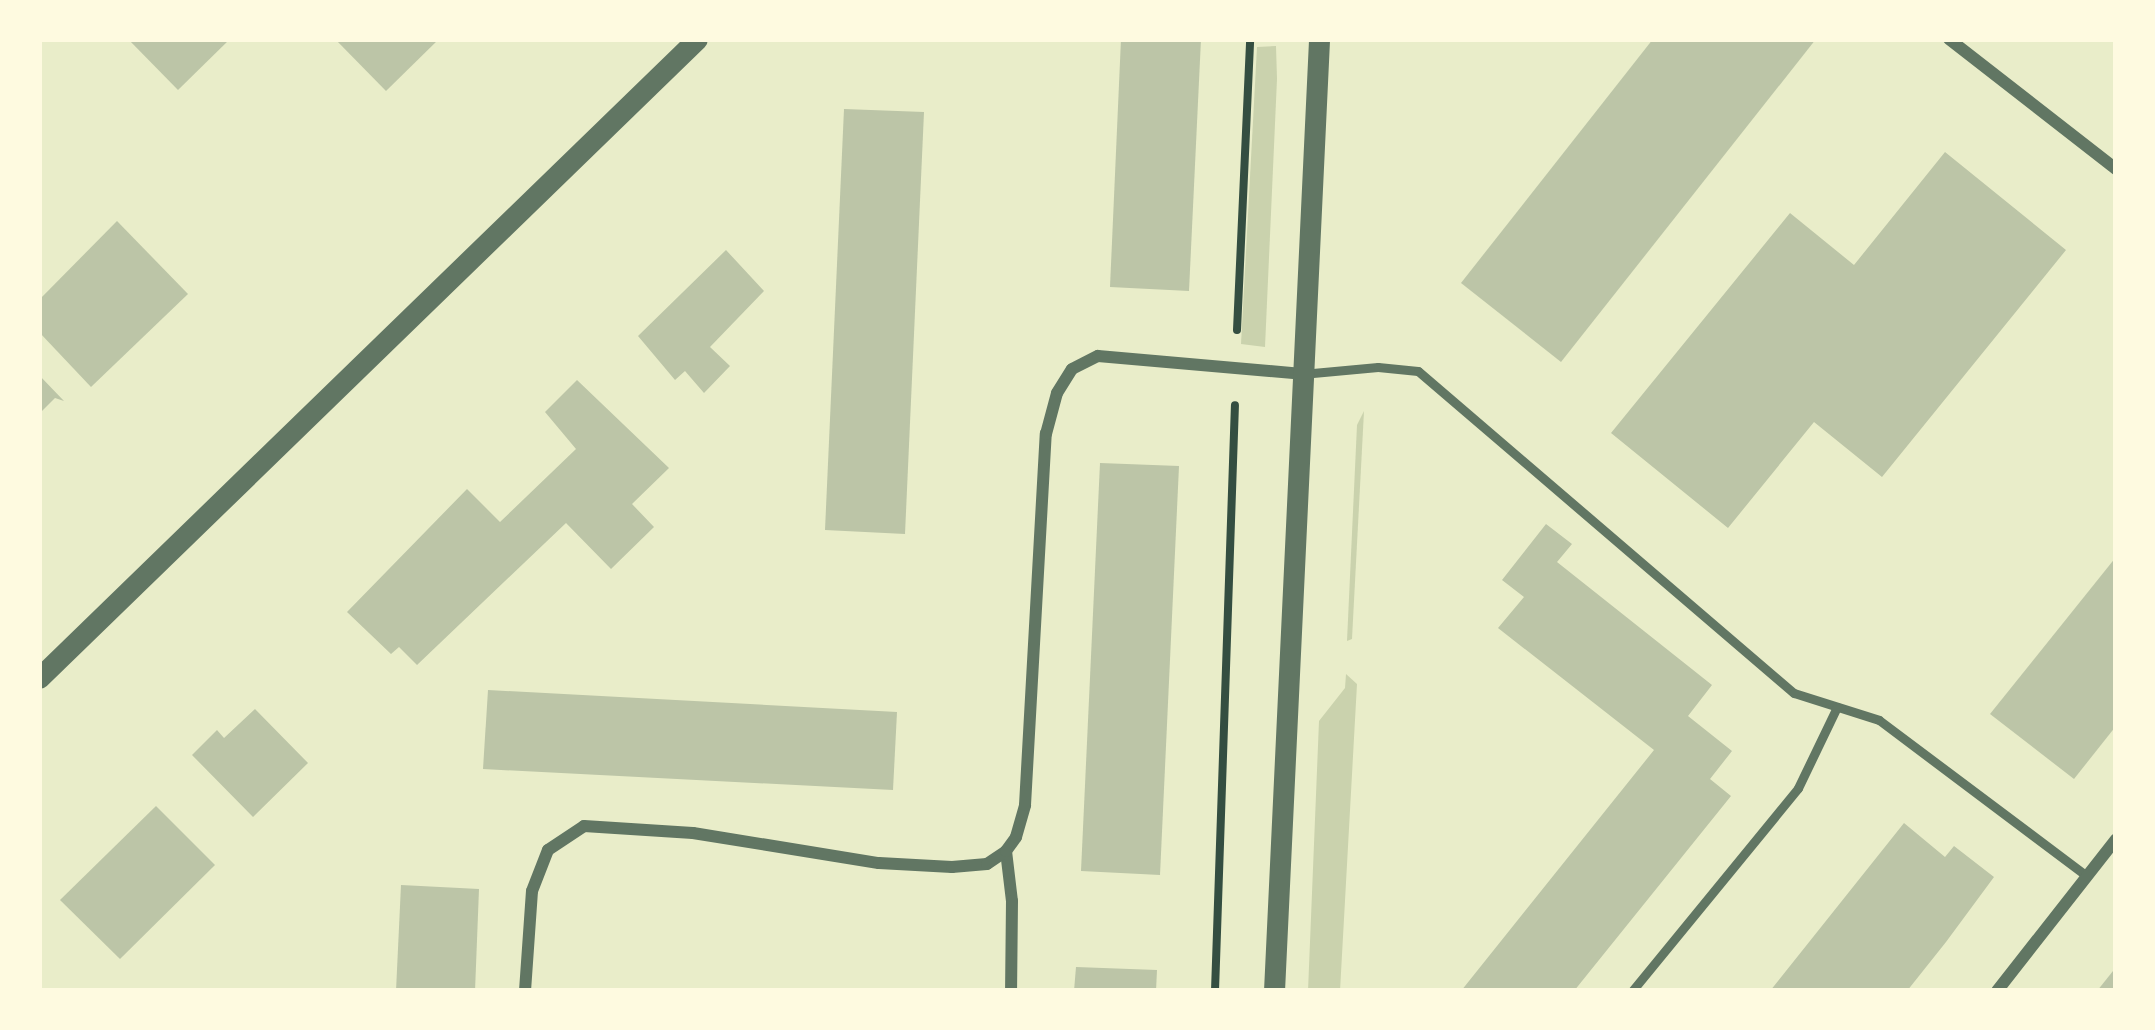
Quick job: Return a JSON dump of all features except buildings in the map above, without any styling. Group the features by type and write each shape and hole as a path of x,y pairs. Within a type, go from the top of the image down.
{"street":[{"path":"39,678 697,39"},
{"path":"1274,991 1318,39"},
{"path":"1949,39 2116,169"},
{"path":"525,991 532,891 548,850 584,826 693,833 879,863 987,864 1006,851 1016,838 1024,805 1046,434 1057,393 1072,369 1098,356 1302,374"},
{"path":"1996,991 2116,839"},
{"path":"1006,851 1012,901 1011,991"}],"lane":[{"path":"1302,374 1378,367 1418,371 1794,693 1879,720 2087,876"},
{"path":"1632,991 1798,788 1837,707"}],"path":[{"path":"1215,991 1250,39"}],"green space":[{"path":"1276,46 1265,347 1241,344 1257,47"},
{"path":"1364,411 1352,639 1347,641 1357,425"},
{"path":"1346,674 1357,684 1340,991 1308,991 1319,721 1345,688"}]}
